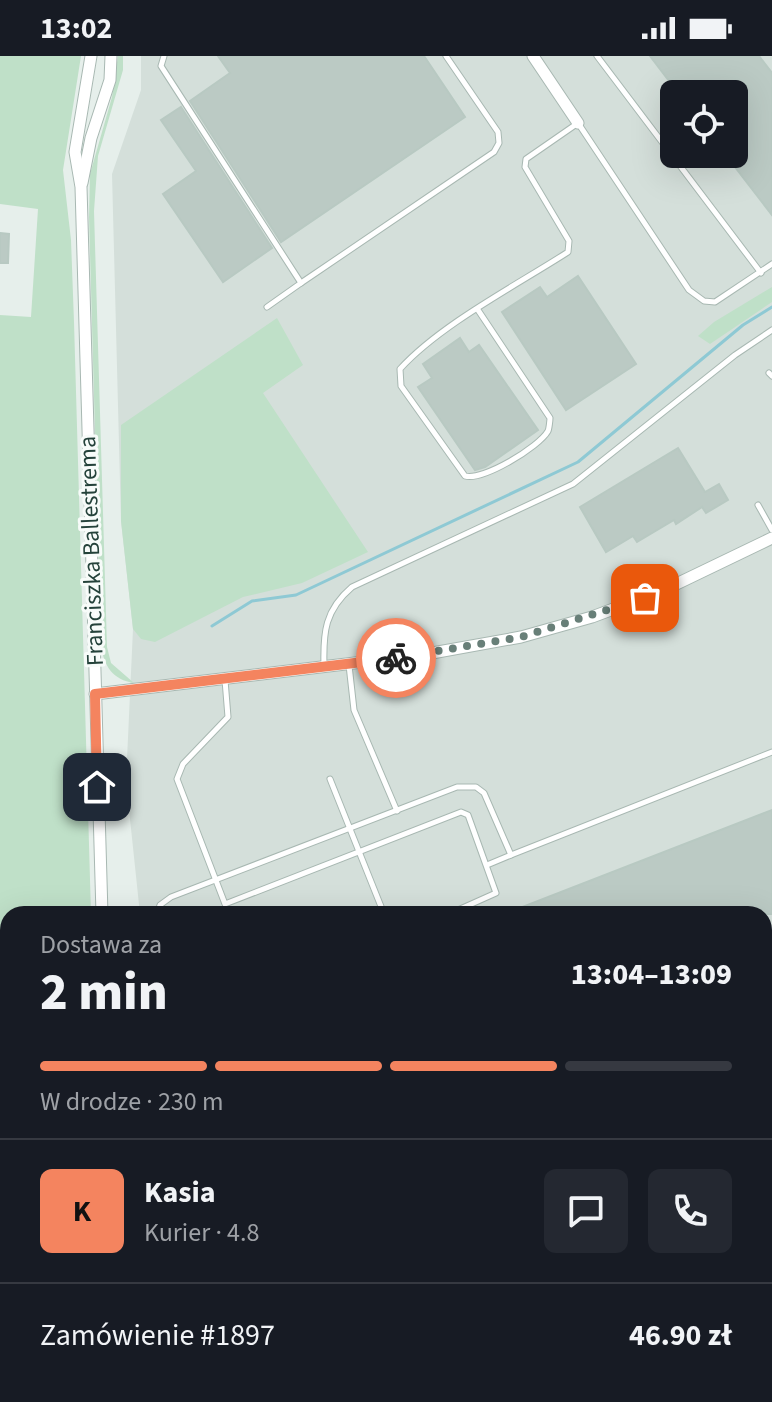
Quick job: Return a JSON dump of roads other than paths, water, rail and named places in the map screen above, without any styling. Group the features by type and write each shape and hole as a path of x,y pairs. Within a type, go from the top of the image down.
{"street":[{"name":"Franciszka Ballestrema","path":"91,56 75,152 81,187 102,906"},
{"name":"Franciszka Ballestrema","path":"81,187 91,138 110,80 111,56"},
{"path":"533,56 578,123"},
{"path":"95,694 481,646 592,617 664,590 772,538"}],"lane":[{"path":"164,56 161,66 301,283"},
{"path":"267,307 494,152 499,143 498,132 446,56"},
{"path":"597,56 761,273"},
{"path":"478,310 550,418 549,430 539,440 491,472 471,478 465,476 401,386 400,369 413,355 478,310 568,252 569,241 525,167 526,159 578,123 689,290 704,301 715,302 772,264"},
{"path":"324,667 325,623 338,598 352,587 573,484 735,355 772,330"},
{"path":"758,505 772,530"},
{"path":"349,664 354,710 397,811"},
{"path":"225,679 228,717 177,774 225,904 461,812 468,815 496,893 467,906"},
{"path":"487,865 772,752"},
{"path":"330,779 381,906"},
{"path":"160,906 171,897 457,787 476,787 489,802 511,855"}],"waterway":[{"path":"212,626 252,601 296,595 578,462 743,325 772,307"}]}
